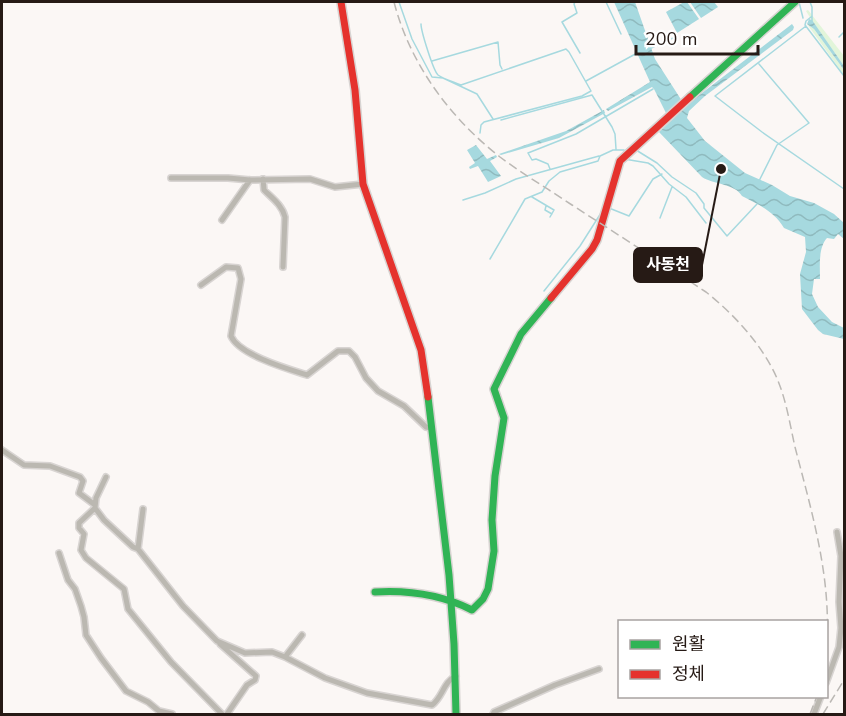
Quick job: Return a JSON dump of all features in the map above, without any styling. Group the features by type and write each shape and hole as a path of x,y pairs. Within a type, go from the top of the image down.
{"street":[{"path":"341,2 355,90 363,184 421,350 444,517 452,600 456,714"},
{"path":"375,592 396,591 452,600 472,610 483,599 488,589 494,551 492,520 495,476 504,418 494,389 521,334 592,249 597,240 620,161 795,2"},
{"path":"171,178 250,180 310,178 335,187 363,184"},
{"path":"263,179 264,190 282,210 285,217 283,267"},
{"path":"222,220 250,180"},
{"path":"201,285 226,267 238,268 241,279 231,336 239,346 307,375 338,351 349,351 355,357 366,378 378,391 404,406 426,427 431,428"},
{"path":"2,450 24,465 50,466 80,477 83,481 78,490 79,493 95,506 104,520 132,547 138,549 183,606 256,676 227,714"},
{"path":"106,477 95,506 79,523 79,528 84,534 81,550 86,558 124,589 128,609 171,662 222,714"},
{"path":"138,549 143,509"},
{"path":"828,677 839,647 841,628 839,602 841,556 837,532"},
{"path":"59,553 68,580 81,606 86,635 101,658 126,691 148,702 159,711 172,714"},
{"path":"285,657 302,635"},
{"path":"217,641 245,653 272,652 325,678 359,691 432,705 436,703 449,679 456,675"},
{"path":"492,714 555,685 599,669"},
{"path":"814,714 820,698"}],"green space":[{"path":"808,10 844,56 844,66 811,19 806,11"},
{"path":"807,24 814,29 844,70 844,75"}],"water":[{"path":"614,2 635,2 655,59 682,101 681,109 792,24 793,30 705,96 689,111 687,118 705,141 745,173 790,196 814,203 834,214 844,223 844,239 838,234 834,239 827,238 824,242 820,257 820,279 814,279 812,294 818,307 832,322 844,328 844,339 823,334 802,309 800,274 806,252 805,237 784,228 771,213 729,186 702,177 659,132 675,117 673,114 666,113 652,87 608,111 606,109 650,82"},
{"path":"687,2 699,19 677,33 666,12"},
{"path":"690,2 714,2 718,7 701,18"},
{"path":"809,19 812,20 844,66 844,70 814,29 807,24"},
{"path":"604,110 605,113 559,138 499,154 566,131"},
{"path":"476,145 487,159 496,155 497,157 490,161 501,176 488,182 478,166 470,169 469,167 475,163 467,150"}],"waterway":[{"path":"399,2 412,39 432,77 443,78 477,94 493,119"},
{"path":"575,2 577,13 562,22 580,53"},
{"path":"606,2 621,34"},
{"path":"799,2 803,18"},
{"path":"810,2 812,21"},
{"path":"811,17 805,25 844,76"},
{"path":"421,24 436,72 461,85 566,49 591,91 582,96 484,122 480,133"},
{"path":"806,26 715,96 844,189"},
{"path":"839,37 844,32"},
{"path":"649,49 673,38"},
{"path":"432,61 498,42 502,69"},
{"path":"586,81 639,52"},
{"path":"759,64 809,123 777,145 759,181"},
{"path":"550,169 548,164 536,159 532,160 528,153 576,134 653,89"},
{"path":"501,120 592,95 612,127 616,149"},
{"path":"619,157 628,148"},
{"path":"490,259 525,199 542,192 549,181 560,172 598,161 600,156 613,150 624,150"},
{"path":"636,150 696,193 704,204 704,208 727,236 757,204"},
{"path":"463,200 516,179 599,156"},
{"path":"624,159 653,166 669,184 686,197 706,223"},
{"path":"609,208 629,216 653,179 662,174"},
{"path":"660,218 672,187"},
{"path":"532,197 554,210 550,217"},
{"path":"546,206 545,210 552,214"},
{"path":"544,291 580,246 601,213"}],"railway":[{"path":"394,2 401,25 421,68 449,107 482,142 500,157 706,292 743,327 759,346 776,377 789,416 820,548 827,620"},
{"path":"823,714 844,680"},
{"path":"810,714 816,698"}],"traffic: fast":[{"path":"690,97 795,2"},
{"path":"375,592 425,595 472,610 483,599 488,589 494,551 492,520 495,476 504,418 494,389 521,334 551,298"},
{"path":"428,397 449,575 456,714"}],"traffic: jam":[{"path":"341,2 355,90 363,184 421,350 428,397"},
{"path":"551,298 597,240 620,161 690,97"}],"place":[{"name":"사동천","path":"721,169"}]}
